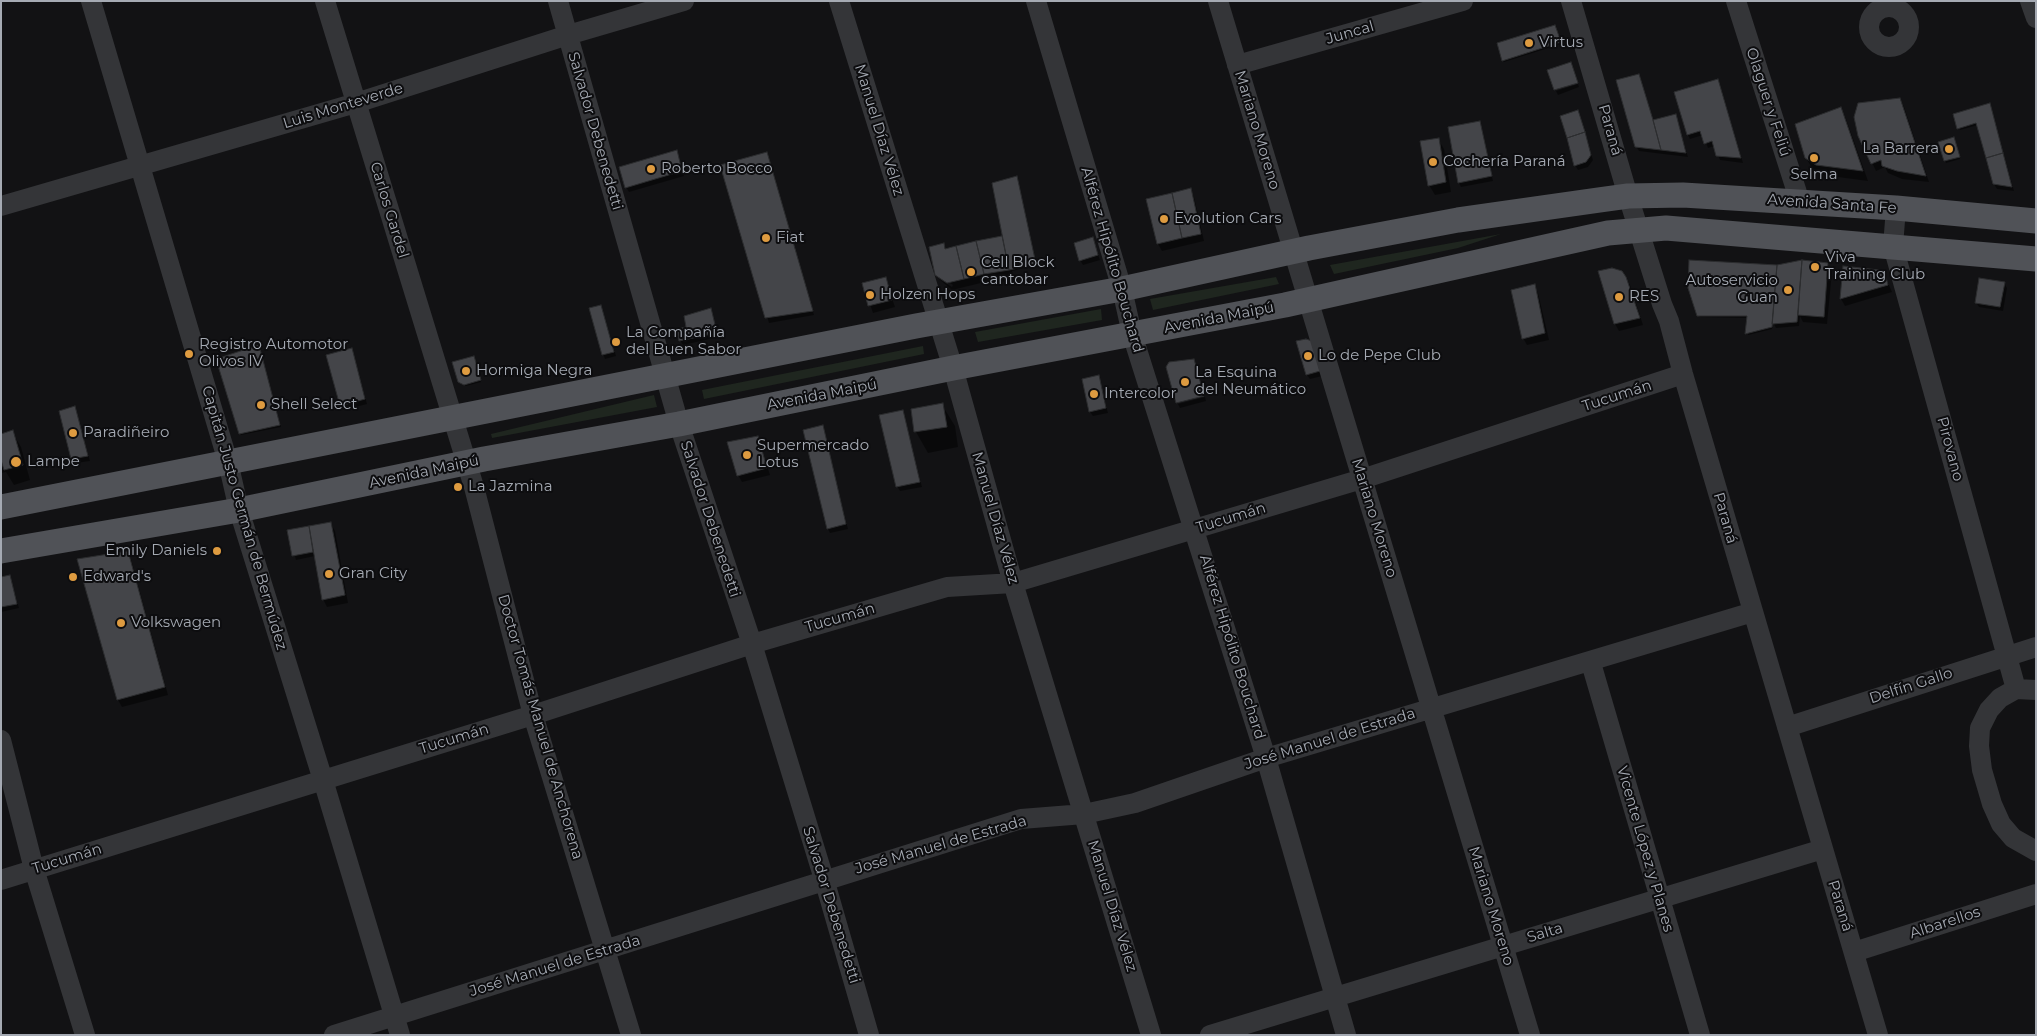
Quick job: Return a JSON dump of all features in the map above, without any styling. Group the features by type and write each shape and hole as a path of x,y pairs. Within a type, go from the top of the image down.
{"main road":[{"name":"Avenida Santa Fe","path":"1628,196 1683,194 1896,208 2036,221"},
{"path":"1,507 938,322 1122,289 1294,251 1458,220 1628,196"},
{"path":"1640,229 1666,228 2036,259"},
{"name":"Avenida Maipú","path":"1,551 239,510 467,463 679,424 953,368 1308,301 1586,237 1640,229"}],"street":[{"name":"Capitán Justo Germán de Bermúdez","path":"91,1 228,462 239,510 397,1025"},
{"name":"Carlos Gardel","path":"325,1 453,419"},
{"name":"Salvador Debenedetti","path":"558,1 679,424 752,644 870,1035"},
{"name":"Luis Monteverde","path":"1,206 356,103 568,35 684,1"},
{"name":"Manuel Díaz Vélez","path":"839,1 953,368 1013,583 1151,1035"},
{"name":"Alférez Hipólito Bouchard","path":"1036,1 1122,289 1132,334 1266,758 1346,1035"},
{"name":"Mariano Moreno","path":"1218,1 1530,1035"},
{"name":"Juncal","path":"1237,65 1463,1"},
{"name":"Paraná","path":"1571,1 1628,196 1669,321 1878,1035"},
{"name":"Olaguer y Feliú","path":"1736,1 1800,202"},
{"path":"2030,1 2036,18"},
{"name":"Pirovano","path":"1896,208 1893,246 2007,655 2026,689 2000,698 1989,710 1980,728 1979,746 1982,770 1992,804 2002,824 2013,838 2036,851"},
{"name":"Tucumán","path":"1,880 533,715 752,644 947,587 1013,583 1362,478 1683,374"},
{"name":"Doctor Tomás Manuel de Anchorena","path":"453,419 467,463 533,715 631,1035"},
{"name":"José Manuel de Estrada","path":"334,1035 397,1025 606,951 824,879 1021,819 1084,814 1135,803 1266,758 1753,612"},
{"name":"Delfín Gallo","path":"1787,727 2036,647"},
{"name":"Vicente López y Planes","path":"1591,662 1700,1035"},
{"path":"1,740 34,870 84,1035"},
{"name":"Salta","path":"1210,1035 1823,849"},
{"name":"Albarellos","path":"1854,952 2036,894"}],"shaded area":[{"path":"1501,234 1458,248 1334,274 1330,265"},
{"path":"1276,277 1279,284 1153,310 1150,299"},
{"path":"1101,309 1102,320 978,342 975,332"},
{"path":"923,346 924,354 704,399 702,390"},
{"path":"654,395 657,407 492,438 491,434"}],"building":[{"name":"Virtus","path":"1555,25 1561,42 1502,61 1497,43"},
{"path":"1571,62 1578,83 1554,90 1547,70"},
{"path":"1639,74 1661,150 1635,147 1616,80"},
{"path":"1718,79 1741,158 1716,156 1712,141 1704,144 1700,131 1687,135 1674,92"},
{"path":"1900,98 1926,176 1897,171 1882,166 1881,160 1871,164 1858,136 1854,117 1858,103"},
{"path":"1990,103 2003,153 1986,158 1976,123 1957,129 1953,114"},
{"path":"1841,107 1863,171 1816,165 1805,158 1795,124"},
{"path":"1578,110 1585,132 1567,138 1560,116"},
{"path":"1676,114 1686,153 1661,150 1653,120"},
{"path":"1480,121 1492,176 1458,183 1448,127"},
{"path":"1585,132 1591,155 1586,162 1574,166 1567,138"},
{"name":"La Barrera","path":"1954,137 1960,157 1944,161 1938,142"},
{"name":"Cochería Paraná","path":"1439,138 1446,182 1428,186 1420,141"},
{"name":"Roberto Bocco","path":"677,150 682,171 625,188 619,167"},
{"name":"Fiat","path":"767,152 813,311 765,318 720,165"},
{"path":"2003,153 2012,187 1993,184 1986,158"},
{"path":"1017,176 1036,264 1009,270 992,183"},
{"path":"1191,188 1201,234 1182,238 1172,193"},
{"name":"Evolution Cars","path":"1172,193 1182,238 1157,244 1146,199"},
{"path":"1002,236 1009,270 984,274 976,241"},
{"path":"1093,237 1098,255 1079,261 1074,243"},
{"path":"976,241 984,274 964,279 956,246"},
{"path":"944,243 945,249 956,246 964,279 947,283 935,275 929,247"},
{"path":"1689,260 1777,265 1772,327 1745,334 1747,316 1697,316 1688,288"},
{"name":"Autoservicio Guan","path":"1802,260 1797,322 1772,324 1777,265"},
{"path":"1802,260 1828,263 1824,317 1798,315"},
{"path":"1843,266 1879,270 1885,273 1888,285 1840,299"},
{"name":"RES","path":"1612,268 1622,271 1626,277 1640,318 1614,324 1598,271"},
{"path":"886,277 892,300 868,306 862,283"},
{"path":"1979,278 2005,282 2000,307 1975,303"},
{"path":"1535,284 1545,333 1522,339 1511,290"},
{"path":"601,305 614,352 602,355 589,308"},
{"path":"711,308 717,333 679,341 676,329 686,327 684,316"},
{"name":"Lo de Pepe Club","path":"1306,339 1312,341 1320,371 1306,375 1296,341"},
{"path":"259,345 280,425 239,434 216,359"},
{"path":"352,348 365,399 340,406 326,355"},
{"name":"Hormiga Negra","path":"474,356 481,380 464,385 458,382 452,362"},
{"name":"La Esquina del Neumático","path":"1194,359 1204,396 1176,403 1166,367 1169,362"},
{"name":"Intercolor","path":"1099,375 1106,408 1089,412 1082,379"},
{"path":"943,403 947,427 914,432 911,409"},
{"name":"Paradiñeiro","path":"75,406 88,456 71,459 59,411"},
{"path":"903,410 920,482 896,487 879,415"},
{"path":"823,425 846,524 827,529 803,430"},
{"path":"13,430 23,465 4,470 1,460 1,434"},
{"name":"Supermercado Lotus","path":"758,436 767,468 737,476 727,442"},
{"name":"Gran City","path":"331,522 345,595 322,600 309,526"},
{"path":"309,526 313,552 292,556 287,530"},
{"name":"Volkswagen","path":"128,551 165,687 117,700 77,559"},
{"path":"10,575 17,604 1,607 1,577"}],"place":[{"name":"Virtus","path":"1529,43"},
{"name":"La Barrera","path":"1949,149"},
{"name":"Selma","path":"1814,158"},
{"name":"Cochería Paraná","path":"1433,162"},
{"name":"Roberto Bocco","path":"651,169"},
{"name":"Evolution Cars","path":"1164,219"},
{"name":"Fiat","path":"766,238"},
{"name":"Viva Training Club","path":"1815,267"},
{"name":"Cell Block cantobar","path":"971,272"},
{"name":"Autoservicio Guan","path":"1788,290"},
{"name":"Holzen Hops","path":"870,295"},
{"name":"RES","path":"1619,297"},
{"name":"La Compañía del Buen Sabor","path":"616,342"},
{"name":"Registro Automotor Olivos IV","path":"189,354"},
{"name":"Lo de Pepe Club","path":"1308,356"},
{"name":"Hormiga Negra","path":"466,371"},
{"name":"La Esquina del Neumático","path":"1185,382"},
{"name":"Intercolor","path":"1094,394"},
{"name":"Shell Select","path":"261,405"},
{"name":"Paradiñeiro","path":"73,433"},
{"name":"Supermercado Lotus","path":"747,455"},
{"name":"Lampe","path":"16,462"},
{"name":"La Jazmina","path":"458,487"},
{"name":"Emily Daniels","path":"217,551"},
{"name":"Gran City","path":"329,574"},
{"name":"Edward's","path":"73,577"},
{"name":"Volkswagen","path":"121,623"}]}
